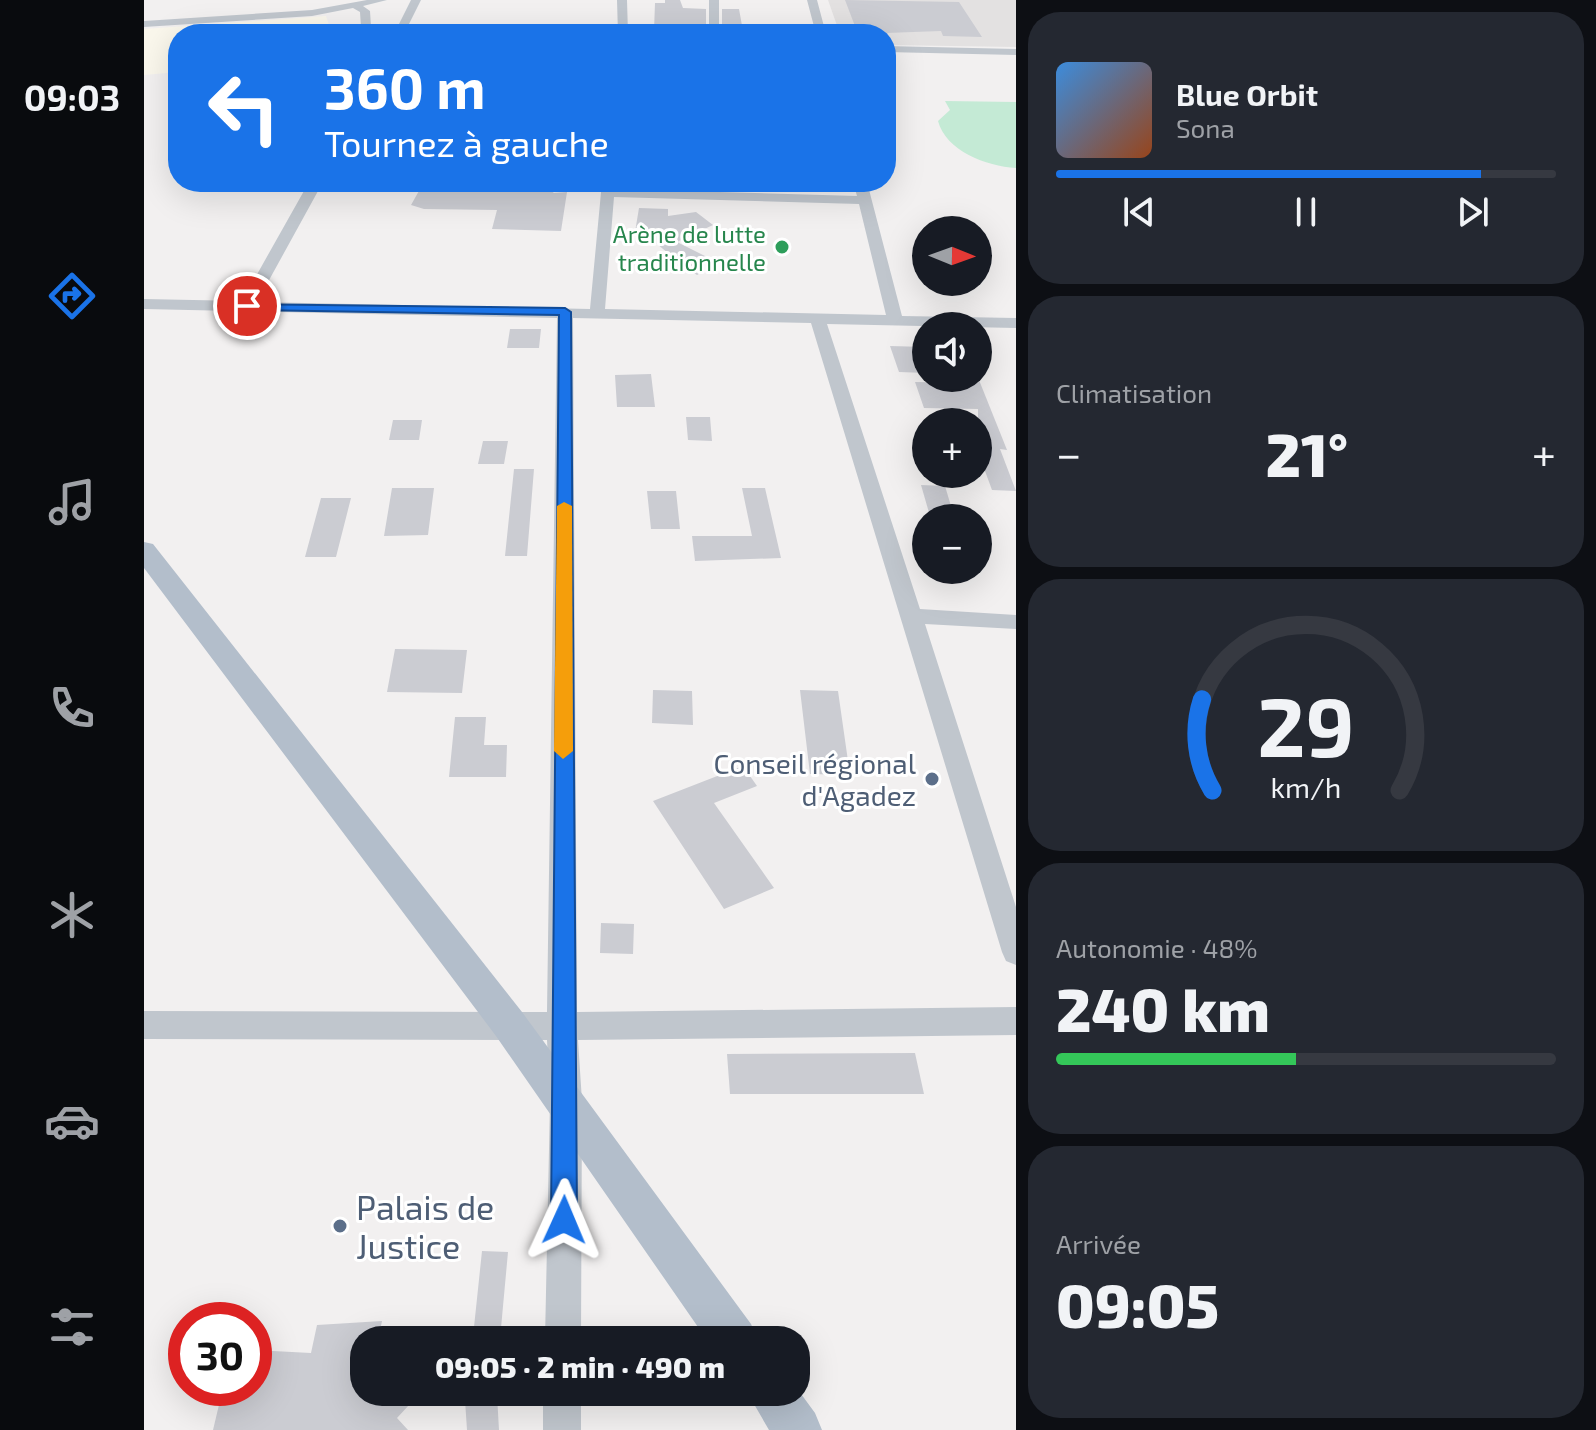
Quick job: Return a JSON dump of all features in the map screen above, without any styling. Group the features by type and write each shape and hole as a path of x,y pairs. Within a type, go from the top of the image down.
{"main road":[{"path":"144,550 509,1024 725,1326"},
{"path":"781,1406 798,1430"}],"street":[{"path":"309,0 312,13"},
{"path":"144,24 312,13 382,0"},
{"path":"622,0 623,24"},
{"path":"714,0 714,24"},
{"path":"812,0 818,24"},
{"path":"401,2 414,3 404,24"},
{"path":"354,5 365,11 366,24"},
{"path":"896,49 1016,52"},
{"path":"247,306 310,192"},
{"path":"597,313 608,192"},
{"path":"707,192 865,200"},
{"path":"863,192 895,319"},
{"path":"144,304 1016,323"},
{"path":"563,1326 566,1101 562,1026 565,312"},
{"path":"818,319 1016,952"},
{"path":"911,616 1016,622"},
{"path":"144,1025 562,1026 1016,1021"},
{"path":"562,1406 562,1430"}],"shaded area":[{"path":"828,0 1016,0 1016,47 896,45 896,24 836,24"},
{"path":"326,16 329,24 214,24"},
{"path":"168,27 168,73 144,75 144,29"}],"green space":[{"path":"945,101 1016,102 1016,168 980,160 949,141 938,121 950,110"}],"building":[{"path":"665,0 680,0 683,8 706,9 706,24 654,24 655,3 665,3"},
{"path":"845,0 959,2 982,37 943,36 941,31 896,33 896,24 854,24"},
{"path":"722,9 739,9 742,24 722,24"},
{"path":"418,192 567,192 561,231 492,229 497,210 424,209 411,205"},
{"path":"639,208 668,209 668,216 696,212 713,225 677,242 719,263 697,275 685,267 646,235 648,232 635,232"},
{"path":"510,329 541,329 539,348 507,348"},
{"path":"890,346 912,347 912,372 899,372"},
{"path":"651,374 655,407 617,407 615,375"},
{"path":"918,392 984,392 990,408 924,408"},
{"path":"992,412 1007,450 1000,449 1016,491 992,490"},
{"path":"686,417 710,417 712,441 688,440"},
{"path":"393,420 422,420 419,440 389,440"},
{"path":"483,441 508,441 504,464 478,464"},
{"path":"514,469 534,469 527,556 505,556"},
{"path":"392,488 434,488 428,535 384,536"},
{"path":"742,488 765,488 781,558 695,561 692,536 752,536"},
{"path":"922,488 946,488 950,504 927,504"},
{"path":"647,491 676,491 680,529 651,529"},
{"path":"321,498 351,498 336,557 305,557"},
{"path":"395,649 467,650 462,693 387,692"},
{"path":"653,690 692,691 693,725 652,723"},
{"path":"800,690 838,691 850,775 810,774"},
{"path":"455,717 486,717 484,745 507,745 506,777 449,777"},
{"path":"743,766 757,786 714,803 774,888 724,909 653,801"},
{"path":"601,923 634,924 633,954 600,953"},
{"path":"915,1053 924,1094 730,1094 727,1054"},
{"path":"482,1251 508,1252 501,1326 474,1326"},
{"path":"382,1321 381,1326 350,1326 350,1406 408,1406 397,1418 408,1430 213,1430 219,1406 272,1406 272,1351 311,1353 317,1325"},
{"path":"465,1406 498,1406 499,1430 467,1430"}],"slow traffic":[{"path":"563,751 564,506"}],"place":[{"name":"Arène de lutte traditionnelle","path":"782,247"},
{"name":"Conseil régional d'Agadez","path":"932,779"},
{"name":"Palais de Justice","path":"340,1226"}],"route":[{"path":"247,306 565,312 564,1220"}]}
